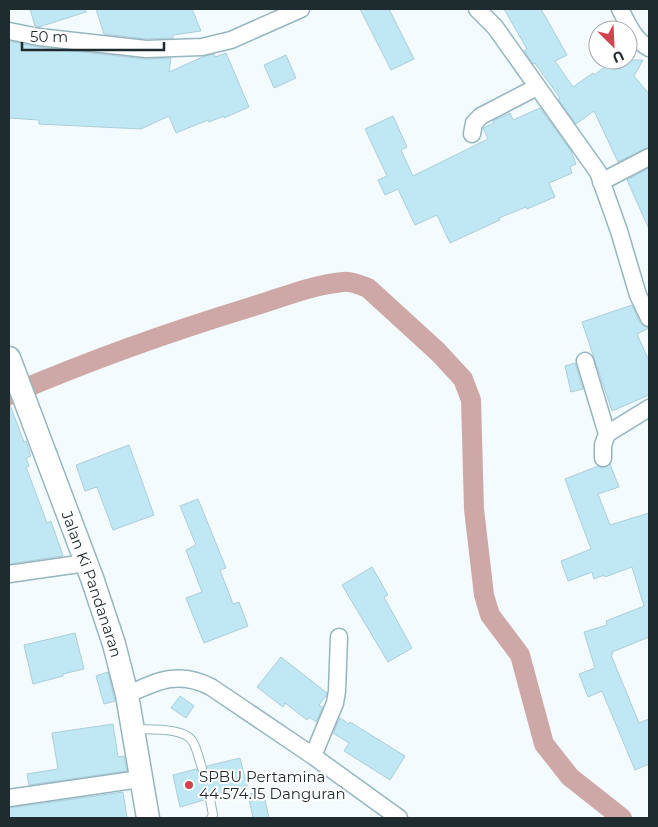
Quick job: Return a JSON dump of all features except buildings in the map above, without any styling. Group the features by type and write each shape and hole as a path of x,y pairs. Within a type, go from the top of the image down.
{"main road":[{"name":"Jalan Ki Pandanaran","path":"11,364 86,563 114,644 127,695 148,818"}],"street":[{"path":"9,32 146,49 202,47 231,40 301,9"},
{"path":"477,9 495,27 598,172 619,231 644,292 649,318"},
{"path":"620,9 636,38 649,48"},
{"path":"472,134 474,123 481,116 537,87"},
{"path":"601,182 649,157"},
{"path":"585,361 607,434 603,445 603,458"},
{"path":"607,434 649,408"},
{"path":"9,574 86,563"},
{"path":"313,756 335,703 339,637"},
{"path":"127,695 154,682 171,678 183,678 201,682 313,756 399,818"},
{"path":"9,798 140,780"}],"lane":[{"path":"132,729 178,731 186,734 193,740 202,768"},
{"path":"210,799 212,818"}],"waterway":[{"path":"9,395 129,348 296,292 343,282 368,288 438,352 463,379 471,400 474,509 484,595 490,615 520,655 544,744 570,777 622,818"}],"place":[{"name":"SPBU Pertamina 44.574.15 Danguran","path":"189,785"}]}
